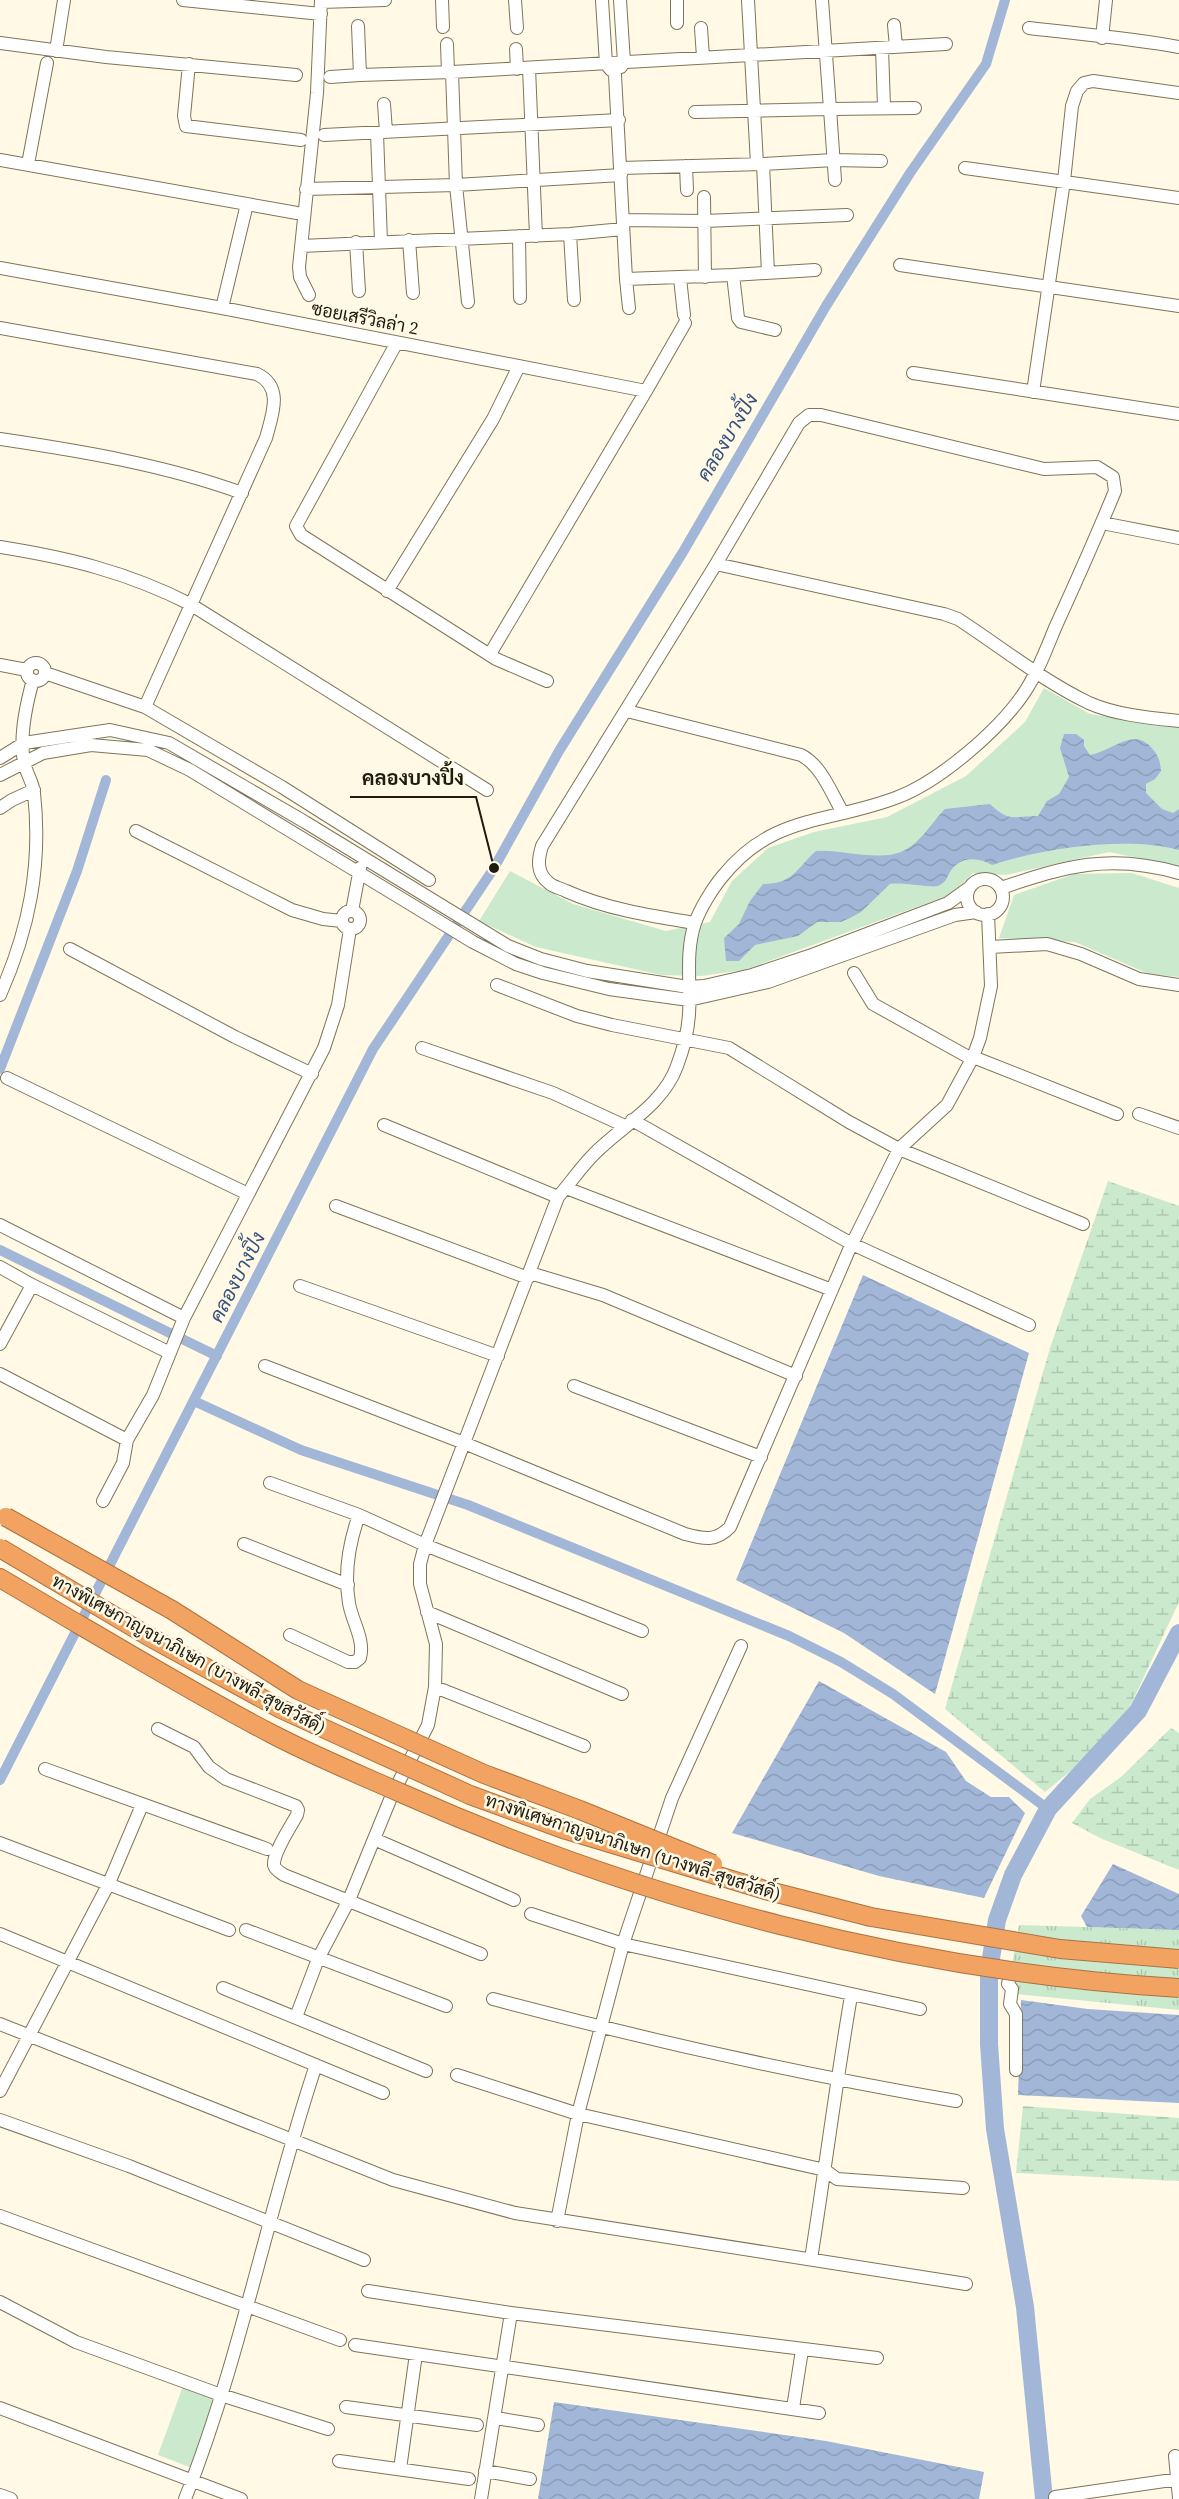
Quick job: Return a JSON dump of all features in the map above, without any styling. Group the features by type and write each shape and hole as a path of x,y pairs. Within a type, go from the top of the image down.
{"highway":[{"path":"2,1515 172,1610 298,1690 484,1774 658,1841 739,1875 765,1890"},
{"name":"ทางพิเศษกาญจนาภิเษก (บางพลี-สุขสวัสดิ์)","path":"0,1548 148,1636 281,1708 459,1790 566,1830 765,1890 871,1917 1060,1949 1179,1959"},
{"name":"ทางพิเศษกาญจนาภิเษก (บางพลี-สุขสวัสดิ์)","path":"4,1583 272,1734 456,1818 635,1884 759,1920 865,1945 1074,1979 1179,1988"}],"street":[{"path":"56,51 61,0"},
{"path":"183,0 321,6 385,0"},
{"path":"442,0 443,27"},
{"path":"515,0 517,28"},
{"path":"602,0 606,64 615,75 619,120 629,308"},
{"path":"615,75 624,62 620,0"},
{"path":"677,0 677,23"},
{"path":"747,0 768,273"},
{"path":"822,0 835,180"},
{"path":"1102,38 1106,0"},
{"path":"309,295 298,273 317,93 321,6"},
{"path":"894,24 896,47"},
{"path":"358,26 360,75"},
{"path":"701,28 703,57"},
{"path":"1029,28 1102,38 1131,39 1179,47"},
{"path":"0,43 56,51 296,75"},
{"path":"447,44 460,238 468,302"},
{"path":"330,76 450,73 946,44"},
{"path":"882,48 884,107"},
{"path":"516,49 523,68 532,125 536,236"},
{"path":"27,164 47,63"},
{"path":"189,64 184,116 186,126 301,140"},
{"path":"1033,392 1064,181 1072,106 1077,91 1084,83 1093,81 1115,82 1179,93"},
{"path":"381,242 378,187 384,104"},
{"path":"695,112 915,108"},
{"path":"324,135 619,120"},
{"path":"0,160 297,213"},
{"path":"306,189 535,181 686,166 834,160 881,162"},
{"path":"686,166 687,190"},
{"path":"964,168 1179,198"},
{"path":"704,197 705,277"},
{"path":"222,308 247,204"},
{"path":"301,246 536,236 570,234 623,225 847,215"},
{"path":"570,234 574,300"},
{"path":"519,236 520,298"},
{"path":"409,240 413,293"},
{"path":"356,242 359,291"},
{"path":"900,265 1179,306"},
{"name":"ซอยเสรีวิลล่า 2","path":"0,268 222,308 396,344 646,391"},
{"path":"626,279 815,270"},
{"path":"733,275 738,318 741,322 775,330"},
{"path":"490,654 646,391 685,319 680,278"},
{"path":"0,328 242,371 268,379 273,386 274,397 266,438 145,707"},
{"path":"396,344 296,526 301,535 387,591 490,654 547,681"},
{"path":"387,591 487,429 519,366"},
{"path":"913,373 1179,414"},
{"path":"296,2018 318,1959 349,1900 392,1795 428,1725 435,1687 436,1644 420,1584 420,1564 425,1545 562,1192 576,1172 648,1108 665,1088 676,1068 686,1039 690,1013 688,994 695,923 720,879 751,846 783,829 900,797 958,760 1012,708 1025,692 1036,670 1102,523 1115,491 1113,477 1097,467 1044,469 821,415 809,415 799,423 627,711 542,846 537,861 548,883 574,894 625,910 695,923"},
{"path":"0,439 80,451 206,481 242,493"},
{"path":"1102,523 1179,538"},
{"path":"0,547 61,557 134,579 190,604 487,790"},
{"path":"716,564 944,614 958,620 1092,704 1155,719 1179,721"},
{"path":"0,665 40,680 45,673 145,707 282,787 429,880"},
{"path":"0,995 16,960 29,914 36,849 34,790 24,761 24,712 30,675"},
{"path":"627,711 801,755 811,760 816,766 843,813"},
{"path":"0,758 24,742 110,730 169,743 508,946 541,959 688,994 809,956 948,903 976,882 987,879 997,883 1003,899 993,913 955,915 768,982 688,994 609,989 516,964 473,942 189,770 148,750 92,745 43,753 0,774"},
{"path":"0,808 34,790"},
{"path":"136,831 292,910 346,925"},
{"path":"104,1502 123,1463 127,1440 153,1395 183,1321 324,1048 338,1005 346,925 345,914 352,911 364,858"},
{"path":"1000,888 1056,870 1094,862 1136,865 1179,873"},
{"path":"265,1366 464,1443 685,1534 713,1539 723,1535 730,1527 852,1244 899,1149 947,1105 980,1038 991,986 990,947 982,913 968,903 969,888"},
{"path":"990,947 1047,944 1081,954 1139,979 1179,985"},
{"path":"70,948 235,1037 312,1074"},
{"path":"854,973 873,1004 972,1058 1117,1113"},
{"path":"497,985 577,1016 623,1028 729,1048 849,1122 899,1149 1083,1224"},
{"path":"422,1048 553,1093 629,1123 852,1244 1029,1325"},
{"path":"7,1078 248,1194"},
{"path":"1139,1114 1179,1128"},
{"path":"384,1125 832,1290"},
{"path":"336,1206 529,1275 603,1294 796,1376"},
{"path":"0,1226 183,1321"},
{"path":"0,1267 32,1285 171,1350"},
{"path":"0,1344 32,1285"},
{"path":"300,1286 498,1356"},
{"path":"0,1374 127,1440"},
{"path":"574,1386 761,1457"},
{"path":"270,1483 359,1515 425,1545 642,1631"},
{"path":"290,1635 348,1662 355,1662 360,1658 362,1649 349,1604 348,1585 349,1549 359,1515"},
{"path":"244,1544 348,1585"},
{"path":"427,1612 622,1694"},
{"path":"557,2221 578,2114 623,1944 672,1798 741,1646"},
{"path":"435,1687 584,1746"},
{"path":"158,1729 194,1747 216,1773 226,1779 296,1806 297,1815 274,1864 276,1869 284,1875 481,1954"},
{"path":"45,1769 267,1849"},
{"path":"0,2091 109,1883 142,1805"},
{"path":"374,1839 514,1900"},
{"path":"0,1843 229,1930"},
{"path":"531,1914 623,1944 851,1996 920,2009"},
{"path":"246,1930 446,2006"},
{"path":"0,1934 383,2093"},
{"path":"1011,1970 1008,1984 1012,1989 1010,2004 1016,2014 1016,2070"},
{"path":"223,1988 426,2072"},
{"path":"811,2259 836,2080 851,1996"},
{"path":"493,1999 599,2028 836,2080 956,2101"},
{"path":"0,2024 393,2180 515,2213 966,2284"},
{"path":"185,2499 221,2395 291,2140 316,2065"},
{"path":"457,2075 578,2114 825,2170 837,2179 963,2188"},
{"path":"0,2120 129,2166 364,2260"},
{"path":"0,2216 340,2340"},
{"path":"368,2291 511,2313 877,2358"},
{"path":"0,2302 76,2342 221,2395 328,2429"},
{"path":"481,2499 496,2418 511,2313"},
{"path":"355,2345 819,2413"},
{"path":"793,2408 802,2350"},
{"path":"400,2469 416,2355"},
{"path":"346,2407 477,2425"},
{"path":"0,2408 241,2499"},
{"path":"496,2418 538,2425"},
{"path":"1174,2456 1179,2498"},
{"path":"339,2461 469,2479"},
{"path":"485,2471 530,2479"},
{"path":"1055,2497 1178,2479"},
{"path":"0,2495 11,2499"}],"green space":[{"path":"1044,688 1090,714 1179,728 1179,866 1109,852 1006,875 973,873 952,894 744,970 701,976 661,975 536,947 479,921 510,871 573,904 666,931 710,922 732,881 768,848 814,832 887,817 966,776 1025,722"},
{"path":"1132,873 1179,888 1179,977 1149,974 1075,942 999,938 1014,895 1074,874"},
{"path":"1108,1181 1179,1206 1179,1602 1118,1732 1045,1792 945,1709 1050,1348"},
{"path":"1171,1728 1179,1733 1179,1870 1100,1838 1072,1823 1090,1799 1121,1777"},
{"path":"1019,1925 1179,1930 1179,2010 1007,1993"},
{"path":"1023,2106 1179,2118 1179,2181 1016,2173"},
{"path":"183,2386 217,2399 192,2468 158,2455"}],"water":[{"path":"1064,734 1076,734 1084,740 1084,746 1090,755 1129,740 1143,741 1150,746 1158,757 1161,771 1155,779 1146,784 1146,793 1162,809 1173,813 1179,809 1179,850 1158,846 1111,844 1060,849 992,865 977,860 962,861 938,886 890,884 861,912 850,918 841,922 817,922 798,936 755,945 739,961 726,961 724,938 739,924 750,901 763,884 788,878 816,851 873,856 895,854 916,842 945,809 990,804 1003,814 1012,817 1038,816 1047,801 1059,794 1069,777 1060,748"},
{"path":"863,1275 1029,1353 935,1694 844,1633 736,1580"},
{"path":"819,1681 946,1752 966,1781 991,1797 1009,1797 1025,1813 984,1898 879,1876 732,1833"},
{"path":"1113,1864 1179,1894 1179,1930 1087,1927 1081,1916"},
{"path":"1021,2000 1088,2009 1179,2015 1179,2103 1018,2095"},
{"path":"554,2402 826,2441 984,2472 979,2499 538,2499"}],"waterway":[{"name":"คลองบางปิ้ง","path":"0,1780 373,1049 494,868 559,751 683,552 826,306 910,173 986,64 1005,0"},
{"path":"0,1069 77,871 106,780"},
{"path":"0,1250 217,1356"},
{"path":"194,1401 301,1450 468,1505 789,1636 841,1662 893,1694 1048,1809"},
{"path":"1044,2499 1025,2307 995,2129 989,2044 989,1971 997,1920 1013,1875 1048,1809 1138,1711 1179,1633"}],"place":[{"name":"คลองบางปิ้ง","path":"494,868"}]}
